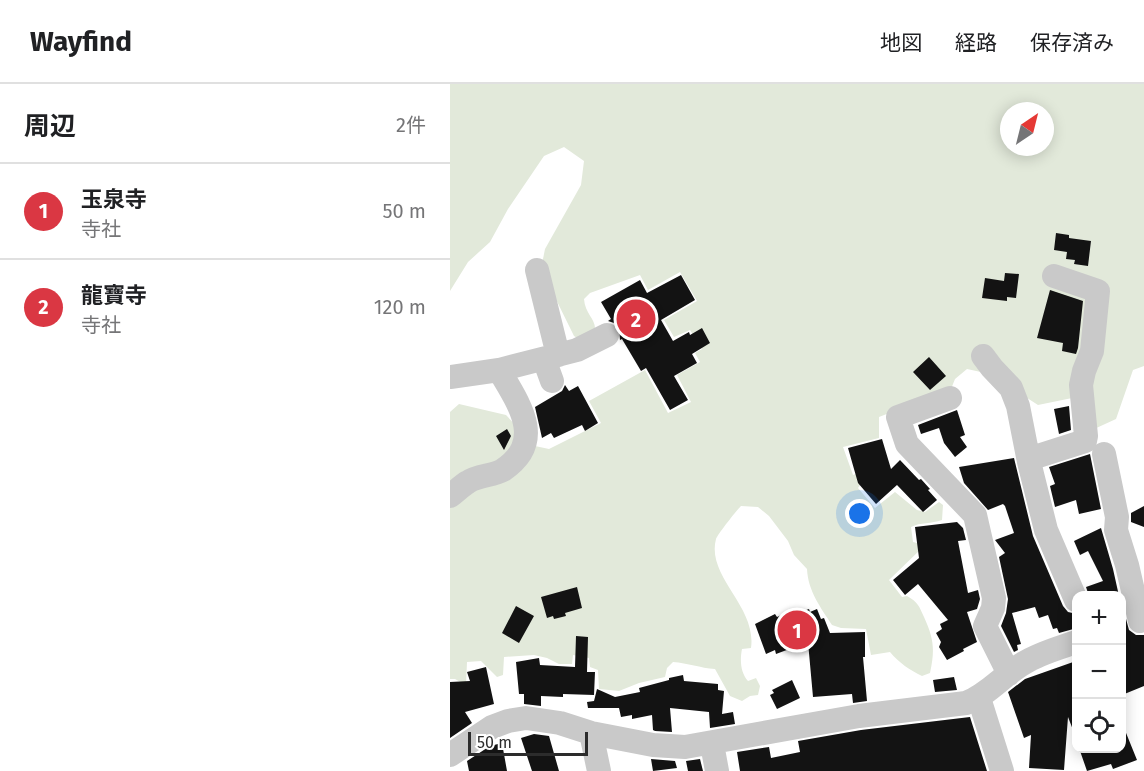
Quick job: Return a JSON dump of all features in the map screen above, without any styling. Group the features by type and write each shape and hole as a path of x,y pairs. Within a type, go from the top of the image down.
{"street":[{"path":"537,270 551,365"},
{"path":"1029,462 1035,457 1085,441 1080,396 1071,374 1092,351 1098,291 1054,276"},
{"path":"450,377 551,365 607,334"},
{"path":"983,356 1011,388 1018,405 1046,530 1073,591"},
{"path":"450,496 468,481 501,471 525,448 526,421 499,370"},
{"path":"950,398 898,417 907,444 975,515 994,598 993,608 985,626 1009,674"},
{"path":"1104,454 1117,518 1116,530 1127,565 1135,623"},
{"path":"450,755 476,736 508,721 526,718 653,745 685,747 859,716 966,703 979,698 1023,663 1072,644"},
{"path":"979,698 1002,771"},
{"path":"591,733 599,771"},
{"path":"712,744 717,771"}],"green space":[{"path":"450,84 1144,84 1144,366 1133,370 1116,419 1092,430 1077,397 1038,405 990,374 967,369 955,379 951,389 879,417 879,438 843,447 853,475 861,472 865,479 858,488 875,508 895,492 917,510 925,512 939,502 943,505 942,520 911,527 913,542 921,544 921,549 889,580 902,597 907,596 918,605 930,632 933,645 932,665 930,673 922,676 897,660 890,652 871,655 866,629 841,628 832,625 812,592 807,569 794,555 788,541 769,516 758,507 741,506 717,536 715,553 724,579 747,619 751,633 751,648 742,649 741,665 748,681 756,678 760,686 758,695 750,696 742,701 730,696 715,669 673,662 667,668 665,677 639,683 619,691 599,689 598,670 590,667 589,658 573,655 572,664 559,664 534,655 504,657 503,675 497,677 481,661 467,662 466,685 450,679 450,412 459,404 506,415 535,446 549,449 601,423 589,401 645,370 668,413 691,402 677,375 700,362 695,353 702,349 690,330 674,337 664,320 697,301 680,272 648,290 640,275 590,293 584,299 595,330 579,339 574,336 541,269 545,249 581,185 584,161 564,147 544,156 508,209 490,242 468,262 450,291"}],"building":[{"path":"1056,233 1069,235 1069,238 1091,241 1088,266 1074,264 1075,260 1066,259 1067,252 1054,250"},
{"path":"1005,273 1019,274 1016,298 1007,297 1007,301 982,298 985,278 1004,281"},
{"path":"681,275 695,300 661,320 673,341 702,328 710,343 692,354 697,363 674,376 688,400 670,410 646,368 641,371 622,339 620,340 619,328 608,321 611,319 601,302 640,280 647,293"},
{"path":"1050,290 1083,301 1076,354 1062,351 1063,343 1037,338"},
{"path":"929,357 946,376 930,390 913,372"},
{"path":"565,385 569,391 578,386 598,423 585,431 582,425 554,438 551,433 542,438 535,407 562,391"},
{"path":"1069,406 1071,430 1059,434 1054,409"},
{"path":"957,410 965,435 960,437 967,447 955,457 944,443 939,428 921,434 918,425"},
{"path":"507,429 511,436 504,450 496,436"},
{"path":"882,439 891,469 900,460 919,480 921,479 937,500 923,512 897,485 876,504 858,483 848,448"},
{"path":"1090,454 1101,509 1079,514 1076,500 1055,507 1050,486 1055,484 1049,467"},
{"path":"1014,458 1033,536 1063,606 1072,613 1072,629 1059,633 1057,628 1053,629 1048,615 1039,618 1035,607 1012,613 1021,644 1017,645 1018,650 1014,652 1001,626 1008,599 999,557 1005,553 995,540 1014,533 1005,506 1003,504 988,510 964,483 959,467"},
{"path":"1144,506 1144,527 1131,522 1131,513"},
{"path":"957,522 963,528 966,540 958,541 968,593 978,590 980,599 977,609 967,612 977,642 947,660 939,647 941,642 936,633 942,629 940,624 948,620 918,584 905,595 893,580 919,558 915,527"},
{"path":"1101,528 1118,591 1087,591 1086,587 1103,581 1088,551 1080,555 1074,541"},
{"path":"577,587 582,608 565,613 566,616 547,618 541,597"},
{"path":"516,606 534,616 519,643 502,633"},
{"path":"809,609 810,612 817,609 821,619 824,618 830,633 865,632 865,657 863,657 867,701 853,703 852,694 813,697 808,642 776,654 775,650 766,654 755,624 775,614 777,617 786,613 788,617"},
{"path":"1126,619 1129,630 1136,635 1144,635 1144,686 1126,693"},
{"path":"576,636 588,637 587,672 595,672 594,695 541,696 541,706 524,704 524,694 519,694 516,662 539,658 540,665 575,667"},
{"path":"1072,662 1072,727 1068,717 1064,770 1029,768 1031,735 1024,738 1008,692 1025,679"},
{"path":"486,667 494,704 465,712 472,723 450,738 450,682 470,681 467,672"},
{"path":"683,675 684,681 718,684 718,690 724,691 722,714 733,712 735,724 710,728 709,712 670,708 672,732 655,731 652,715 632,719 632,715 621,717 619,708 588,708 587,702 594,701 597,689 615,697 640,692 639,688"},
{"path":"954,677 957,690 935,692 933,680"},
{"path":"792,680 800,698 777,709 770,695 774,693 772,690"},
{"path":"970,717 987,771 740,771 737,752 769,747 771,758 800,752 798,741 861,730"},
{"path":"1126,733 1137,760 1113,769 1111,764 1087,771 1081,753 1126,753"},
{"path":"534,734 549,736 559,771 532,771 521,738"},
{"path":"502,743 507,771 469,771 467,761 490,746"},
{"path":"651,759 675,761 677,768 653,771"},
{"path":"700,759 703,771 688,771 686,761"}],"place":[{"name":"龍寶寺","path":"636,319"},
{"name":"玉泉寺","path":"797,630"}]}
